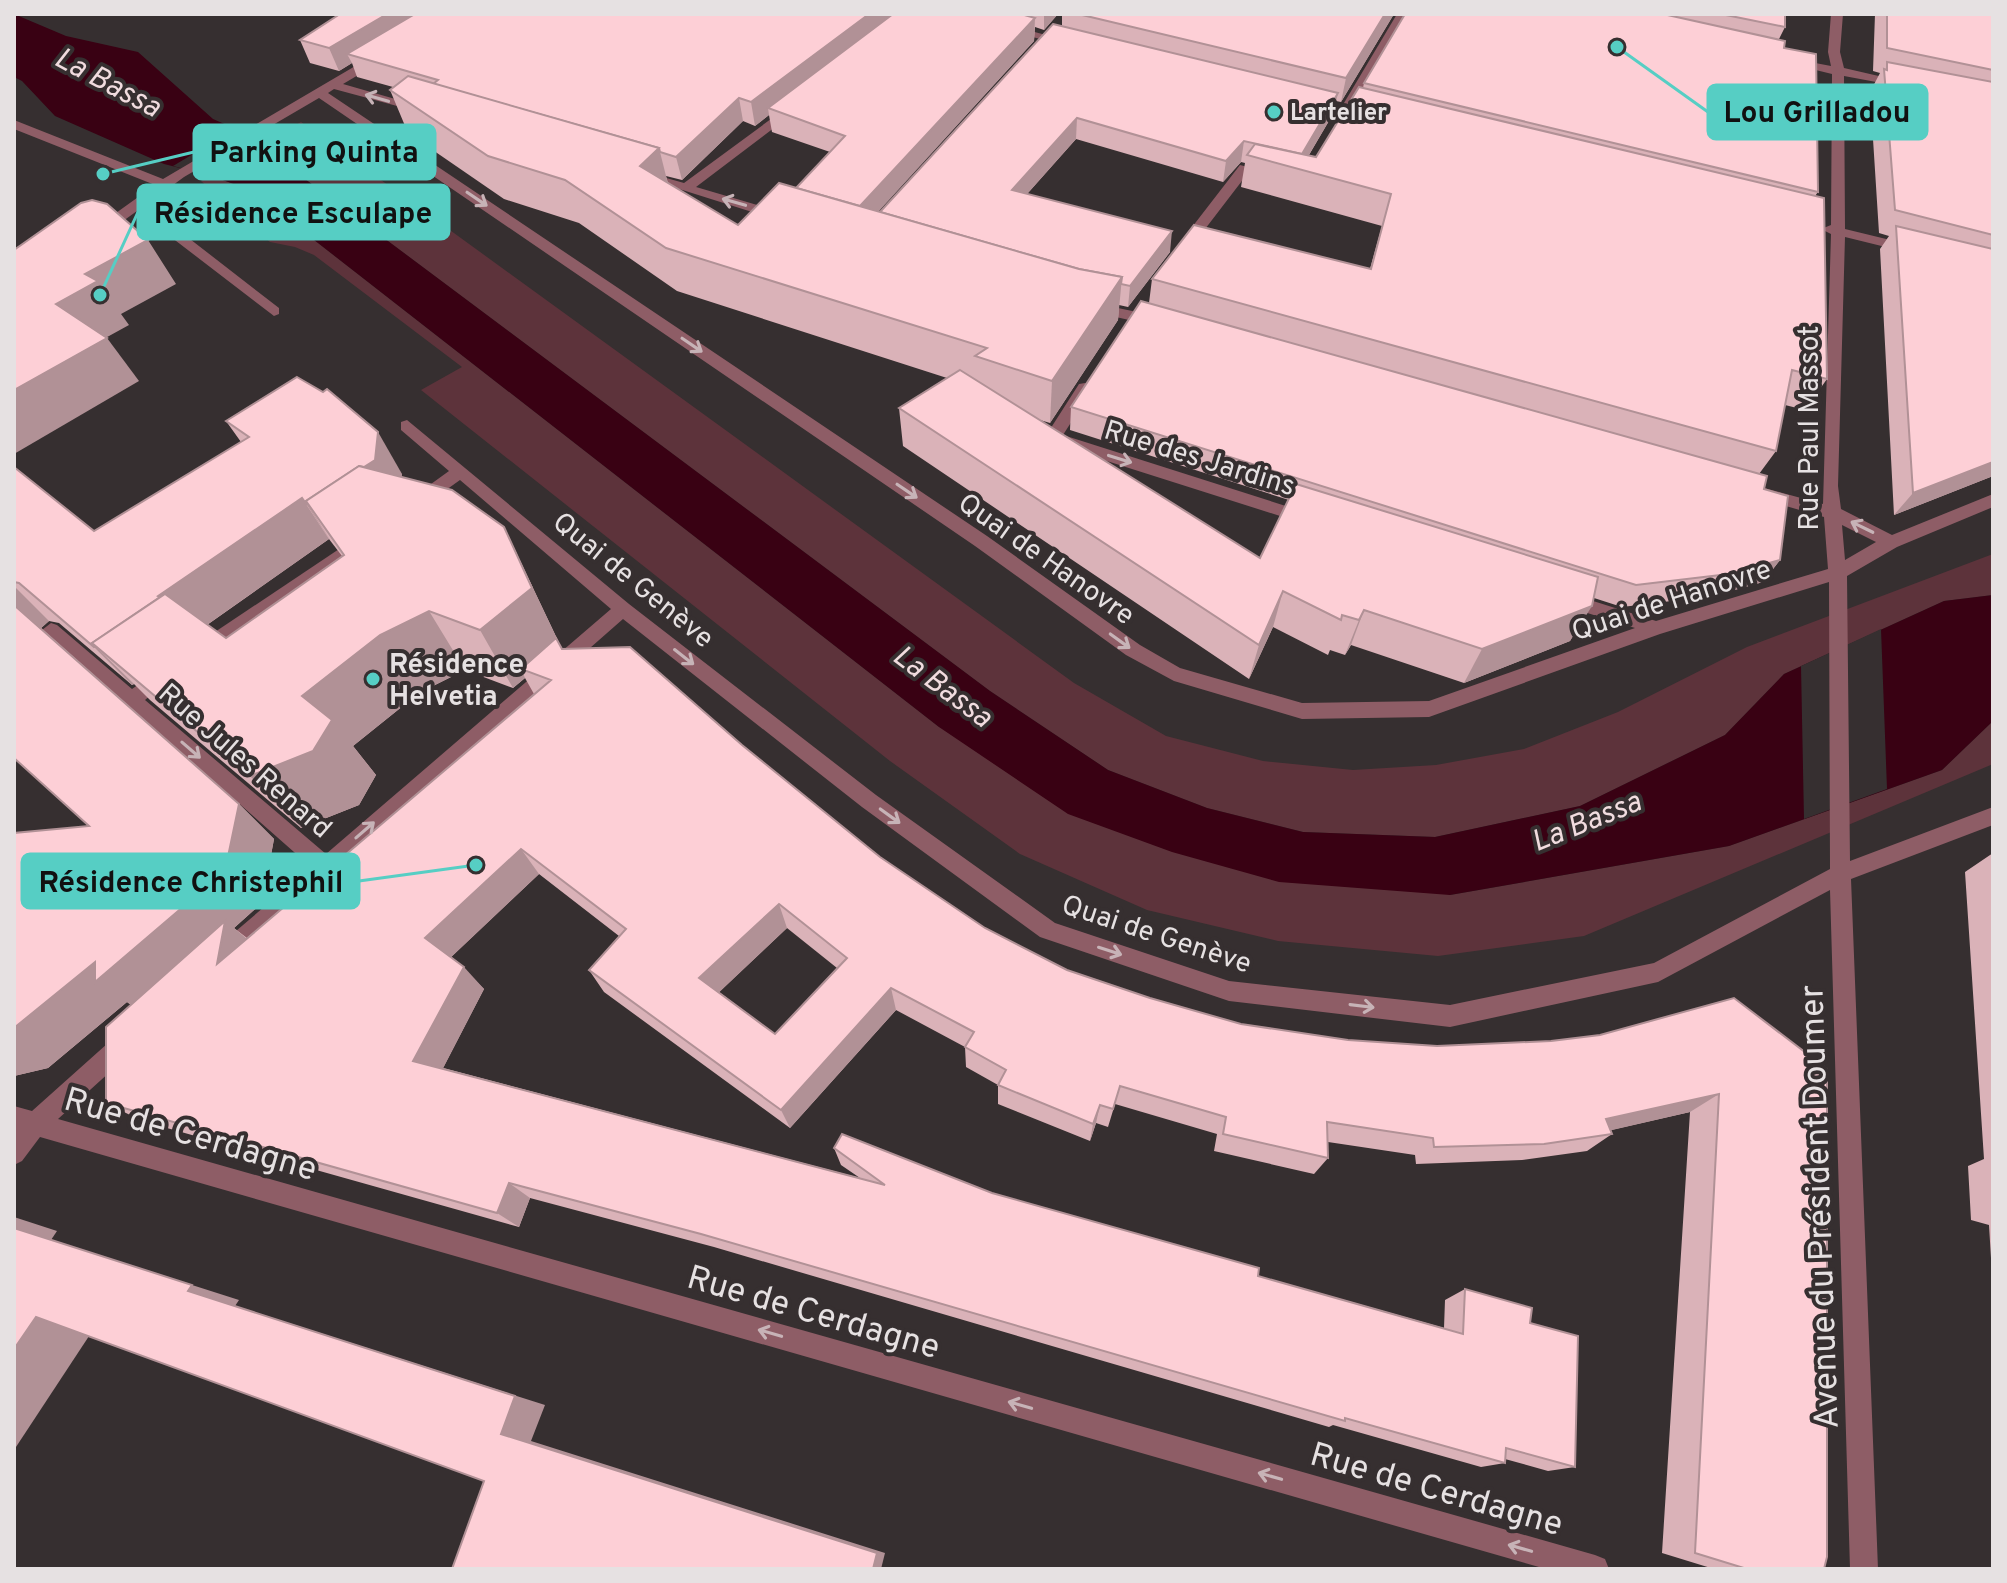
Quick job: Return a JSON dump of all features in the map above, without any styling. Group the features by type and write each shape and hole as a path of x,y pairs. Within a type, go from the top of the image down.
{"street":[{"path":"954,14 1078,45"},
{"path":"1344,115 1403,14"},
{"name":"Rue Paul Massot","path":"1837,14 1834,52 1838,72 1838,231 1830,486 1840,601 1839,842"},
{"path":"1038,49 1062,22"},
{"path":"85,242 179,174 385,53"},
{"path":"1769,57 1921,87"},
{"path":"326,89 427,112"},
{"name":"Quai de Hanovre","path":"326,89 1133,650 1174,674 1302,711 1429,709 1656,628 1838,573 1891,542 1993,500"},
{"path":"686,188 800,101"},
{"path":"1332,105 1344,115 1362,112"},
{"path":"14,124 164,184"},
{"path":"1170,266 1245,168 1288,179"},
{"path":"625,170 790,219"},
{"path":"136,204 274,311"},
{"path":"1808,224 1932,254"},
{"path":"1082,306 1179,327"},
{"name":"Rue des Jardins","path":"1093,376 1053,438 1324,524"},
{"name":"Quai de Genève","path":"407,426 623,609 869,801 1048,930 1229,991 1450,1016 1658,972 1840,874 1993,816"},
{"path":"398,515 461,471"},
{"path":"1741,487 1833,513 1891,542"},
{"name":"Rue Jules Renard","path":"132,699 373,533"},
{"path":"1550,595 1656,628"},
{"path":"209,968 324,865 623,609"},
{"name":"Rue Jules Renard","path":"51,630 324,865"},
{"name":"Avenue du Président Doumer","path":"1839,842 1864,1569"},
{"path":"14,1153 25,1121 139,1030"},
{"name":"Rue de Cerdagne","path":"25,1121 1595,1569"}],"shaded area":[{"path":"301,122 1074,683 1166,736 1263,761 1353,770 1436,765 1524,749 1618,712 1747,647 1993,554 1993,595 1944,601 1784,674 1725,735 1580,806 1435,837 1303,832 1207,808 1108,770 990,691 305,179 266,142"},
{"path":"212,176 250,190 939,727 1450,895 1729,846 1942,770 1993,721 1993,764 1584,936 1438,956 1278,941 1147,910 1020,854 890,761 421,390 462,367 314,255 270,242 201,181"}],"water":[{"name":"La Bassa","path":"14,14 66,36 138,52 213,119 266,142 305,179 990,691 1108,770 1207,808 1303,832 1435,837 1580,806 1725,735 1784,674 1944,601 1993,595 1993,721 1942,770 1729,846 1450,895 1279,882 1172,852 1068,814 939,727 250,190 212,176 164,164 55,116 22,81 14,77"}],"pier":[{"path":"235,129 258,139 200,173 173,166"},
{"path":"1881,629 1887,789 1804,819 1801,666"}],"building":[{"path":"340,14 387,14 329,48 300,40"},
{"path":"415,14 869,14 751,102 739,98 676,157 660,152 659,148 433,84 438,80 347,54"},
{"path":"893,14 1021,14 1035,18 860,206 796,188 845,136 768,108"},
{"path":"1078,14 1385,14 1346,78"},
{"path":"1405,14 1663,14 1785,41 1784,48 1816,54 1818,192 1364,83"},
{"path":"1721,14 1785,14 1785,27"},
{"path":"1887,14 1993,14 1993,70 1887,48"},
{"path":"1053,24 1338,93 1302,154 1244,141 1226,161 1077,118 1012,190 1172,231 1130,286 1121,284 1122,277 1079,269 880,212"},
{"path":"1887,62 1993,82 1993,235 1895,210 1884,69 1887,70"},
{"path":"408,76 659,148 640,166 738,225 779,183 1079,269 1122,277 1052,381 975,356 987,348 666,248 565,180 488,156 390,90"},
{"path":"1359,87 1824,198 1827,379 1792,370 1776,451 1152,279 1194,225 1371,269 1391,194 1247,155 1255,144 1316,157"},
{"path":"92,200 107,204 148,240 85,274 98,281 56,304 107,338 14,390 14,250 81,203"},
{"path":"1896,226 1993,249 1993,462 1913,493"},
{"path":"1141,301 1767,476 1764,489 1788,496 1780,560 1729,574 1636,585 1071,407"},
{"path":"960,370 1260,558 1296,484 1598,577 1592,606 1482,649 1364,610 1359,620 1342,615 1341,620 1283,591 1259,645 899,408"},
{"path":"297,377 323,392 327,389 378,432 375,460 364,467 359,466 306,501 307,505 302,498 92,643 94,647 14,582 14,467 94,531 249,437 226,421"},
{"path":"359,466 452,490 504,527 532,588 480,630 429,611 380,635 302,696 332,720 313,751 250,776 92,643 165,594 226,638 344,555 306,501"},
{"path":"14,605 239,804 225,871 95,982 95,962 14,1028 14,833 89,826 14,758"},
{"path":"556,638 562,649 630,647 742,745 880,857 985,928 1067,970 1241,1024 1348,1040 1437,1046 1551,1041 1600,1035 1734,998 1827,1069 1827,1557 1824,1569 1747,1569 1695,1553 1719,1094 1606,1119 1612,1134 1544,1144 1434,1147 1433,1138 1327,1122 1328,1158 1223,1134 1226,1117 1120,1086 1113,1109 1100,1105 1093,1124 998,1085 1006,1070 965,1047 974,1032 891,988 781,1110 589,970 626,929 521,849 425,938 464,967 413,1061 885,1185 834,1148 842,1134 992,1193 1259,1268 1258,1276 1463,1334 1465,1289 1532,1308 1530,1323 1578,1336 1575,1467 1506,1448 1505,1463 1345,1418 1345,1421 701,1234 509,1183 497,1213 106,1103 106,1027 225,921 217,964 551,680 521,669","holes":["779,904 847,958 775,1034 699,978"]},
{"path":"14,1228 192,1285 188,1291 515,1396 501,1434 877,1553 873,1569 452,1569 484,1481 36,1317 14,1349"}],"place":[{"name":"Lou Grilladou","path":"1617,47"},
{"name":"Lartelier","path":"1274,112"},
{"name":"Parking Quinta","path":"103,174"},
{"name":"Résidence Esculape","path":"100,295"},
{"name":"Résidence Helvetia","path":"373,679"},
{"name":"Résidence Christephil","path":"476,865"}]}
